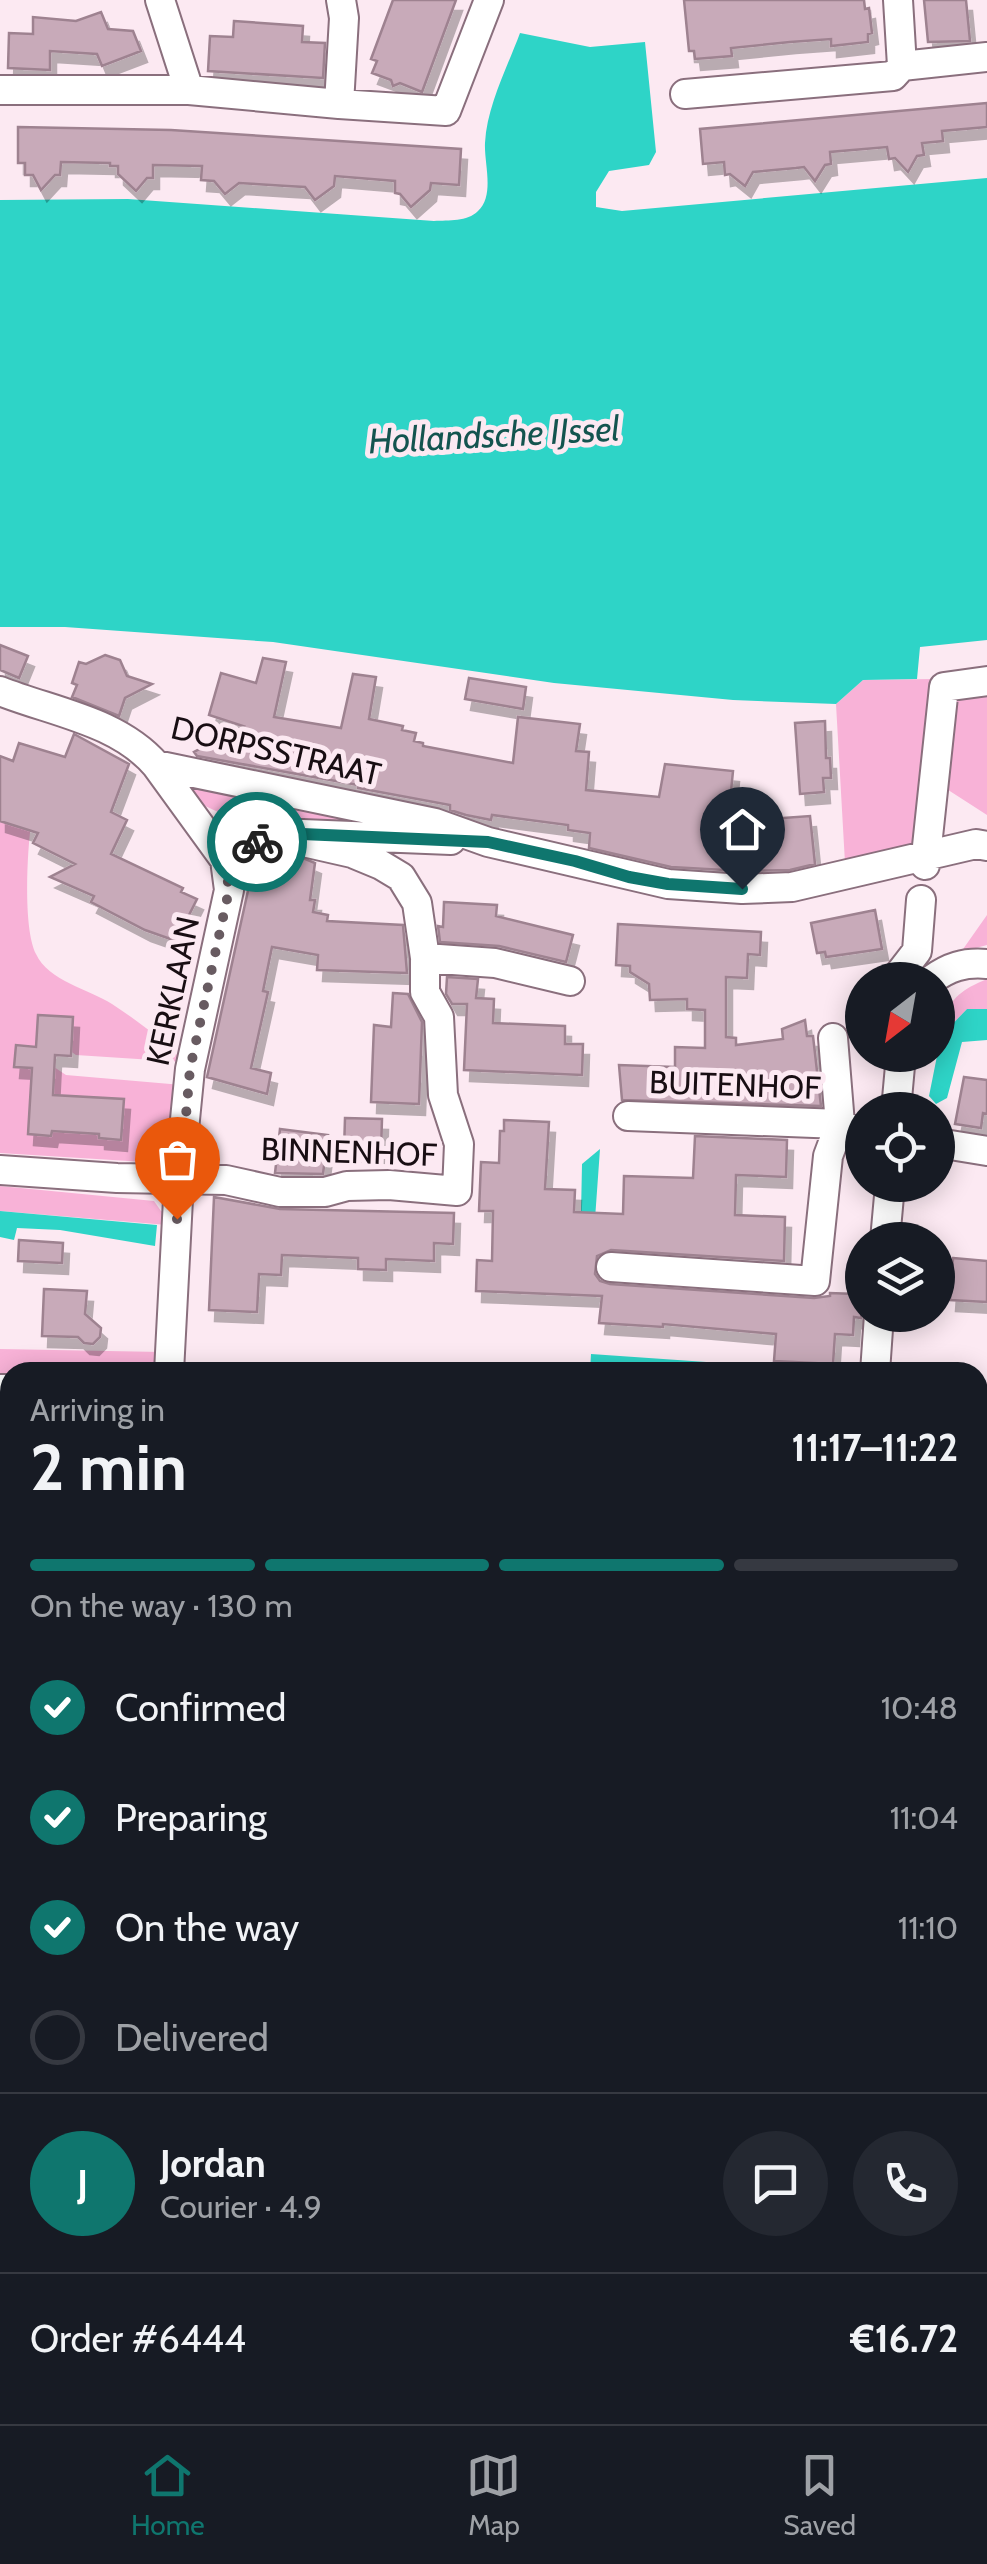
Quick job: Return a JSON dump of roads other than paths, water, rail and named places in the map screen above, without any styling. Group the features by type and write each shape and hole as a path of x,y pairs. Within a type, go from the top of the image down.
{"street":[{"path":"160,0 189,90"},
{"path":"340,104 344,18 341,0"},
{"path":"0,90 189,90 446,111 488,0"},
{"path":"898,0 902,66"},
{"path":"685,94 893,76 902,66 986,57"},
{"path":"926,861 944,687 987,682"},
{"name":"DORPSSTRAAT","path":"0,691 106,728 140,746 156,765 435,822 488,842 668,884 742,889 792,886 926,861 976,844 987,846"},
{"path":"156,765 225,860"},
{"name":"DORPSSTRAAT","path":"225,860 258,841 302,834 488,842"},
{"name":"BINNENHOF","path":"179,1180 226,1180 280,1192 325,1192 347,1186 389,1184 457,1191 459,1144 443,1095 438,1018 425,992 425,958 416,903 401,877 352,853 308,843 302,834"},
{"name":"KERKLAAN","path":"170,1362 179,1180 190,1069 229,890 225,860"},
{"path":"909,962 917,951 922,900"},
{"path":"425,958 495,963 570,980"},
{"path":"955,967 987,964"},
{"name":"BUITENHOF","path":"833,1038 845,1099"},
{"name":"BUITENHOF","path":"628,1116 845,1129"},
{"name":"BUITENHOF","path":"611,1268 816,1282 828,1156 845,1136"},
{"path":"955,1145 987,1150"},
{"path":"0,1170 179,1180"},
{"path":"875,1362 878,1332"}],"water":[{"name":"Hollandsche IJssel","path":"520,33 590,47 645,42 656,152 649,165 609,171 596,192 596,207 622,211 987,178 987,640 920,647 917,679 863,680 836,704 733,700 554,683 273,642 65,627 0,627 0,200 128,199 434,221 469,217 486,197 487,129"},
{"path":"967,1009 987,1009 987,1040 962,1042 955,1068 955,1021"},
{"path":"934,1072 954,1072 949,1092 930,1092"},
{"path":"600,1149 594,1233 581,1214 582,1164"},
{"path":"0,1211 157,1225 155,1246 60,1230 17,1228 14,1240 0,1237"},
{"path":"591,1354 706,1362 591,1362"}]}
